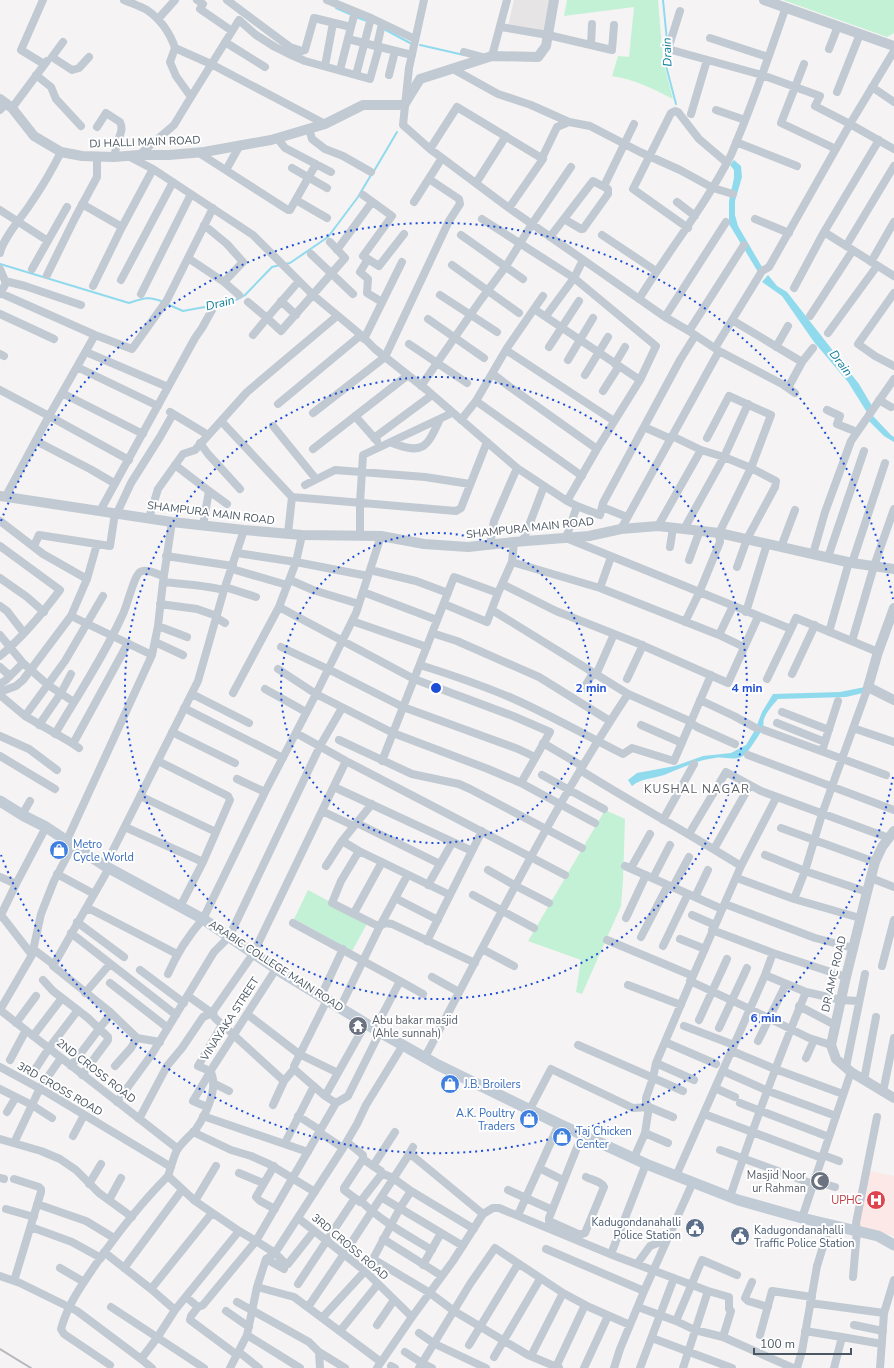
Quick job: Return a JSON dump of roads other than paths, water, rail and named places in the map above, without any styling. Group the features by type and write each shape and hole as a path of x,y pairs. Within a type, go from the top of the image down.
{"main road":[{"name":"ARABIC COLLEGE MAIN ROAD","path":"0,802 46,827 107,867 203,919 276,969 425,1058 582,1135 676,1176 730,1197 802,1218 878,1236 894,1245"}],"street":[{"path":"43,0 21,50 44,64"},
{"path":"124,0 146,10 158,19 172,39 175,48 170,62 176,76 191,97"},
{"path":"158,19 175,0"},
{"path":"197,0 203,4 200,9 232,31"},
{"path":"227,0 290,47 302,51 305,50 314,18 350,27"},
{"path":"327,0 354,14 370,21 382,24 415,40"},
{"path":"424,0 412,55 404,105 403,125 430,149 509,208 639,298 665,318 692,333 717,350 782,384 791,391 802,362 813,348"},
{"path":"489,57 501,26 507,0"},
{"path":"464,52 489,57 538,57 546,46 554,0"},
{"path":"764,0 894,46"},
{"path":"639,298 656,271 688,228 713,188 728,160 745,120 786,7"},
{"path":"680,11 668,49 762,75 820,96 815,106 894,149"},
{"path":"340,70 354,14"},
{"path":"139,155 174,125 239,20 256,35 275,47 305,60 370,79 378,51 377,46 382,24"},
{"path":"356,75 370,21"},
{"path":"325,66 333,23"},
{"path":"591,45 592,24"},
{"path":"501,26 612,50 614,25"},
{"path":"830,49 838,26"},
{"path":"837,92 860,34"},
{"path":"348,38 412,55"},
{"path":"710,38 768,57"},
{"path":"5,105 36,75 63,42"},
{"path":"225,42 265,66"},
{"path":"175,48 211,64 325,124"},
{"path":"389,75 395,51"},
{"path":"621,529 672,438 732,320 756,279 762,271 769,267 850,124 893,55"},
{"path":"52,57 72,70 79,68 90,57"},
{"path":"404,105 420,79 489,57"},
{"path":"691,114 707,60"},
{"path":"804,64 781,123 836,149"},
{"path":"453,69 498,94 531,104 569,122 590,126 680,170 713,188 733,194"},
{"path":"36,75 51,87 56,99 81,126"},
{"path":"872,87 894,102"},
{"name":"DJ HALLI MAIN ROAD","path":"5,105 34,136 61,152 82,156 114,157 198,153 277,138 309,129 325,124 363,105 404,105"},
{"path":"430,149 457,107 542,158"},
{"path":"716,110 745,120"},
{"path":"688,228 633,189 671,113 676,111 679,113 699,139 728,160"},
{"path":"97,127 106,113 120,122 122,133 117,142 114,157"},
{"path":"509,208 543,159 542,158 557,128 569,122"},
{"path":"604,186 634,124"},
{"path":"309,129 312,139 325,149 342,156 371,172"},
{"path":"476,183 506,136"},
{"path":"277,138 285,148 331,172"},
{"path":"794,288 824,232 879,140"},
{"path":"736,142 797,166"},
{"path":"226,170 240,145"},
{"path":"0,253 4,240 18,222 50,173 61,152"},
{"path":"198,153 288,210 290,210 316,164"},
{"path":"47,275 97,177 97,156"},
{"path":"128,156 153,169 253,235 276,256 313,295 517,468 567,501 600,515 602,507 692,333 744,245"},
{"path":"414,202 442,158"},
{"path":"810,316 894,166"},
{"path":"421,386 506,266 532,224 571,167"},
{"path":"292,168 327,188"},
{"path":"93,286 153,169"},
{"path":"313,412 385,357 450,221 460,204 459,199 428,179"},
{"path":"550,237 593,181 604,186 608,191 608,194 583,229 564,219"},
{"path":"121,280 173,182"},
{"path":"141,294 192,194"},
{"path":"363,195 392,216 363,256 379,266 404,234"},
{"path":"296,200 327,218"},
{"path":"338,250 372,202"},
{"path":"677,202 695,216"},
{"path":"82,204 122,227"},
{"path":"32,269 67,207"},
{"path":"0,269 6,283 0,294 95,335 132,349 167,300 213,208"},
{"path":"0,210 48,241"},
{"path":"482,219 574,278 656,346 640,380 567,501"},
{"path":"755,219 789,233"},
{"path":"665,318 726,222"},
{"path":"828,333 874,264 894,222"},
{"path":"204,225 227,244 243,262 224,282"},
{"path":"824,232 894,276"},
{"path":"461,235 523,279"},
{"path":"602,235 656,271"},
{"path":"248,302 281,332 345,258 330,242"},
{"path":"311,254 353,294"},
{"path":"188,258 224,282 239,295"},
{"path":"368,259 360,272 368,279 367,293 382,302"},
{"path":"546,316 574,278 583,260"},
{"path":"278,404 363,337 402,262"},
{"path":"452,265 519,313"},
{"path":"5,281 20,284 81,305"},
{"path":"253,335 299,281"},
{"path":"894,294 858,344 875,356 894,366"},
{"path":"440,295 497,332"},
{"path":"461,420 476,401 506,350 543,296"},
{"path":"281,301 296,315"},
{"path":"548,347 579,301"},
{"path":"534,309 640,380"},
{"path":"100,511 114,483 129,460 168,387 212,310"},
{"path":"0,314 54,339"},
{"path":"149,518 158,489 183,454 194,451 247,392 337,316"},
{"path":"568,360 593,318"},
{"path":"428,319 484,358"},
{"path":"732,320 802,362"},
{"path":"776,347 788,326"},
{"path":"3,496 36,441 95,335"},
{"path":"585,375 608,337"},
{"path":"409,344 467,383"},
{"path":"603,391 617,365 624,347"},
{"path":"506,350 614,421"},
{"path":"86,352 168,387"},
{"path":"77,367 158,406"},
{"path":"493,374 597,449"},
{"path":"313,448 408,375"},
{"path":"813,554 825,512 851,441 893,382"},
{"path":"0,390 129,460"},
{"path":"62,393 143,434"},
{"path":"374,438 432,395"},
{"path":"685,622 699,593 720,542 719,533 751,468 771,415 729,396 707,438"},
{"path":"879,400 891,407"},
{"path":"476,401 582,476"},
{"path":"684,529 724,457 748,404"},
{"path":"827,410 840,416 837,424 857,432"},
{"path":"34,546 39,535 110,546 116,513 130,483 160,437 171,413 208,435"},
{"path":"360,536 360,503 363,455 392,443 452,413"},
{"path":"355,416 382,447"},
{"path":"392,443 404,448 420,448 430,440 440,419"},
{"path":"221,421 292,497 456,511 461,508 488,442"},
{"path":"273,426 316,479"},
{"path":"644,427 751,468 776,481 747,539 737,567"},
{"path":"36,441 114,483"},
{"path":"200,443 240,489"},
{"path":"658,526 701,450"},
{"path":"828,557 864,451"},
{"path":"829,632 850,562 885,462"},
{"path":"175,465 227,504"},
{"path":"490,545 494,521 517,468"},
{"path":"305,485 335,470 425,477 470,484"},
{"path":"444,604 487,622 519,542 544,486"},
{"path":"203,526 209,491"},
{"name":"SHAMPURA MAIN ROAD","path":"3,496 203,526 302,535 381,536 424,544 468,547 589,536 621,529 658,526 719,533 850,562 894,569"},
{"path":"288,533 292,497"},
{"path":"577,506 566,538 791,630"},
{"path":"602,507 627,517"},
{"path":"852,642 874,566 894,509"},
{"path":"781,547 795,510"},
{"path":"0,521 44,554 87,579"},
{"path":"0,1010 33,952 41,914 57,874 152,655 158,626 166,556 172,522"},
{"path":"670,547 673,528"},
{"path":"53,964 94,894 140,796 198,681 244,530"},
{"path":"689,560 700,530"},
{"path":"233,693 279,607 296,562 302,535"},
{"path":"168,974 177,954 192,931 203,919 265,792 352,621 381,536"},
{"path":"78,748 25,716 0,694 16,686 23,680 71,616 87,579 97,544"},
{"path":"746,612 767,544"},
{"path":"0,546 60,590 44,612 11,647 0,656"},
{"path":"237,553 416,581 448,592"},
{"path":"166,556 232,567 289,582 359,604"},
{"path":"600,588 611,557"},
{"path":"512,562 600,588 719,635 744,647"},
{"path":"55,734 113,636 137,576 142,571 146,570 163,579 194,586 207,586 225,589 256,597"},
{"path":"382,761 454,577 498,593"},
{"path":"0,578 21,592 44,612"},
{"path":"502,584 556,611 643,645 728,683 758,617"},
{"path":"363,592 437,620"},
{"path":"25,716 65,661 103,596"},
{"path":"160,604 197,609 217,617 225,623"},
{"path":"0,606 7,611 24,633"},
{"path":"719,635 733,606"},
{"path":"279,607 414,679 513,716 550,732 521,783"},
{"path":"794,898 805,870 822,814 868,688 878,652 894,608"},
{"path":"492,610 628,694 735,744"},
{"path":"71,616 152,655"},
{"path":"767,679 796,618 878,652"},
{"path":"352,621 427,647"},
{"path":"792,674 815,625"},
{"path":"158,626 187,637"},
{"path":"432,633 457,641 539,677 610,721"},
{"path":"584,688 594,674 614,634"},
{"path":"0,635 11,647 22,663 60,693 74,702"},
{"path":"155,642 183,655"},
{"path":"70,742 74,742 128,643"},
{"path":"627,679 643,645"},
{"path":"281,647 403,707 518,749 535,757"},
{"path":"0,684 22,663"},
{"path":"420,664 513,699 559,720 623,754 632,748 674,761 711,675"},
{"path":"0,667 10,676"},
{"path":"278,669 316,694 392,733 521,783 595,823"},
{"path":"39,725 71,674"},
{"path":"265,688 306,712"},
{"path":"868,688 894,700"},
{"path":"192,694 249,723"},
{"path":"425,1058 559,804 597,741 628,694"},
{"path":"700,700 760,729 886,775"},
{"path":"822,751 838,701"},
{"path":"184,708 283,758"},
{"path":"117,1102 160,1042 214,952 229,937 320,746 342,708"},
{"path":"782,712 829,730"},
{"path":"777,723 825,742"},
{"path":"641,725 682,743"},
{"path":"853,728 894,742"},
{"path":"172,732 235,763"},
{"path":"296,733 346,761 565,875"},
{"path":"0,736 28,749 57,770"},
{"path":"339,740 412,774 459,784 582,848"},
{"path":"543,743 619,795 689,834 741,866"},
{"path":"0,756 55,789"},
{"path":"748,756 894,810"},
{"path":"158,761 228,796 230,800 203,862 180,907"},
{"path":"139,1119 171,1061 182,1048 203,1017 213,1012 253,954 346,761"},
{"path":"663,820 694,764"},
{"path":"689,834 726,772 776,798 822,814 891,834"},
{"path":"542,775 604,809"},
{"path":"237,779 265,792"},
{"path":"714,849 750,785"},
{"path":"334,787 472,851"},
{"path":"140,796 216,832"},
{"path":"634,1158 645,1133 649,1107 646,1103 646,1098 653,1078 656,1063 741,866 776,798"},
{"path":"22,815 30,801"},
{"path":"326,866 342,841 372,804"},
{"path":"322,811 356,824 440,864"},
{"path":"46,827 0,916 33,952 53,964 54,968 111,1014 137,1038 160,1042"},
{"path":"125,827 203,862"},
{"path":"782,828 876,862"},
{"path":"427,941 482,831"},
{"path":"650,834 628,867 691,895 723,907 815,938 853,948"},
{"name":"DR AMC ROAD","path":"831,1045 867,892 882,847 891,834"},
{"path":"342,841 358,851 450,895"},
{"path":"428,885 452,843"},
{"path":"626,918 649,876 670,845"},
{"path":"358,851 341,881 332,903 380,926"},
{"path":"765,855 867,892"},
{"path":"641,937 670,886 689,857"},
{"path":"354,913 382,862"},
{"path":"488,870 549,902"},
{"path":"663,946 691,895 708,870"},
{"path":"57,874 94,894"},
{"path":"340,1008 380,926 408,876"},
{"path":"0,877 16,884"},
{"path":"737,878 794,898 860,918"},
{"path":"871,878 894,887"},
{"path":"473,895 534,928"},
{"path":"395,898 438,920"},
{"path":"85,910 92,910 177,954"},
{"path":"692,915 714,928 774,953 846,977"},
{"path":"882,966 894,920"},
{"path":"77,922 124,957"},
{"path":"293,923 423,994"},
{"path":"380,926 385,923 392,924 475,963"},
{"path":"71,933 176,1015"},
{"path":"680,939 705,949"},
{"path":"607,940 692,979 712,992 790,1029 814,1040 831,1045 836,1059 849,1070 894,1098"},
{"path":"273,1105 284,1081 294,1069 294,1065 324,998 343,949"},
{"path":"482,949 514,966"},
{"path":"676,1176 774,953"},
{"path":"699,1020 727,959"},
{"path":"85,993 110,964"},
{"path":"719,1028 747,968"},
{"name":"VINAYAKA STREET","path":"214,1083 210,1072 276,969"},
{"path":"140,970 186,1000 213,1012 215,1018 222,1025 284,1081"},
{"path":"802,1218 843,1094 849,1070 858,1001 865,974"},
{"path":"765,975 806,992 841,1000 858,1001"},
{"path":"432,976 459,992"},
{"path":"43,980 62,998 107,1035 108,1040 82,1074"},
{"path":"259,1368 190,1320 191,1316 198,1307 203,1305 256,1241 336,1104 348,1096 374,1028 400,981"},
{"path":"110,983 168,1028"},
{"path":"758,1041 786,984"},
{"path":"628,985 681,1005"},
{"path":"730,1197 775,1069 806,992"},
{"path":"16,1023 36,996"},
{"path":"33,1036 62,998"},
{"path":"800,1006 835,1025"},
{"name":"2ND CROSS ROAD","path":"0,1010 178,1149"},
{"path":"34,1071 49,1048 78,1010"},
{"path":"71,1066 98,1028 111,1014"},
{"path":"247,1014 299,1054 338,1073"},
{"path":"864,1080 876,1017"},
{"path":"208,1107 193,1101 210,1072 198,1066 222,1025"},
{"path":"684,1026 775,1069 843,1094"},
{"path":"325,1096 338,1073 374,1028"},
{"path":"10,1060 26,1030"},
{"path":"115,1066 137,1038"},
{"path":"806,1058 814,1040"},
{"path":"883,1092 890,1078 894,1040"},
{"path":"665,1042 716,1064"},
{"path":"230,1368 248,1331 257,1287 266,1259 275,1253 315,1192 345,1145 366,1105 403,1045"},
{"path":"578,1045 683,1091"},
{"path":"14,1143 40,1088 61,1058"},
{"path":"656,1063 694,1080"},
{"name":"3RD CROSS ROAD","path":"0,1067 40,1088 171,1167"},
{"path":"294,1069 336,1104"},
{"path":"530,1109 551,1069 633,1108 649,1107 673,1118"},
{"path":"723,1071 768,1091 836,1116"},
{"path":"110,1365 61,1332 68,1307 114,1238 154,1190 168,1176 178,1149 193,1132 208,1107 214,1083 229,1091"},
{"path":"285,1143 314,1086"},
{"path":"715,1088 760,1111 829,1136"},
{"path":"0,1089 32,1105 52,1118"},
{"path":"7,1112 16,1097"},
{"path":"704,1114 752,1132 839,1161"},
{"path":"73,1136 84,1115"},
{"path":"203,1116 308,1152"},
{"path":"298,1116 320,1131 363,1155 363,1159 381,1171 381,1173 393,1178 411,1191 474,1229"},
{"path":"853,1277 857,1231 856,1223 876,1117"},
{"path":"518,1215 559,1124"},
{"path":"193,1132 231,1150 251,1156 274,1166 315,1192"},
{"path":"373,1166 395,1132"},
{"path":"645,1133 668,1143"},
{"path":"582,1135 548,1218 552,1223 578,1234 585,1233 604,1187 603,1184 586,1177"},
{"path":"0,1139 46,1153 60,1159 76,1170 89,1184 132,1217"},
{"path":"308,1307 408,1156 412,1147"},
{"path":"720,1150 814,1182 835,1187"},
{"path":"408,1156 414,1157 484,1214"},
{"path":"363,1159 344,1189 391,1225 432,1250"},
{"path":"89,1184 101,1164"},
{"path":"611,1254 646,1164"},
{"path":"195,1201 216,1166"},
{"path":"274,1166 256,1197 274,1209"},
{"path":"539,1168 559,1178"},
{"path":"239,1173 263,1184"},
{"path":"298,1284 326,1240 381,1173"},
{"path":"168,1176 195,1201 275,1253 285,1263 288,1264 314,1230"},
{"path":"109,1200 121,1178"},
{"path":"14,1179 41,1189 38,1204 14,1281"},
{"path":"614,1368 644,1291 693,1182"},
{"path":"124,1268 182,1190"},
{"path":"508,1190 548,1208"},
{"path":"322,1318 365,1271 373,1260 400,1208 411,1191"},
{"path":"381,1197 463,1246"},
{"path":"38,1204 86,1221 114,1238"},
{"path":"257,1287 294,1297 340,1331 379,1365 412,1317 430,1294 484,1214 493,1208 499,1208 654,1271 708,1291 729,1297 729,1309 731,1311 723,1337"},
{"path":"6,1209 34,1217"},
{"path":"151,1289 212,1213"},
{"name":"3RD CROSS ROAD","path":"298,1218 365,1271 412,1317"},
{"path":"797,1368 817,1266 830,1224"},
{"path":"30,1227 72,1242 102,1255 124,1268 176,1310"},
{"path":"140,1360 176,1310 239,1231"},
{"path":"423,1265 441,1233"},
{"path":"383,1239 442,1276"},
{"path":"637,1264 650,1246 658,1243"},
{"path":"420,1366 470,1284 495,1248 563,1293 608,1316 630,1325"},
{"path":"546,1249 644,1291"},
{"path":"266,1259 284,1269"},
{"path":"373,1260 430,1294 454,1311 531,1356 558,1367 585,1305"},
{"path":"676,1321 702,1260 737,1275"},
{"path":"470,1345 518,1264"},
{"path":"60,1268 84,1282"},
{"path":"0,1276 14,1281 77,1311 152,1368"},
{"path":"640,1368 674,1278"},
{"path":"494,1357 540,1279"},
{"path":"880,1368 884,1313 894,1280"},
{"path":"752,1282 745,1298 768,1307"},
{"path":"340,1331 378,1284"},
{"path":"683,1368 708,1291"},
{"path":"760,1335 772,1291 811,1300 884,1313"},
{"path":"531,1356 563,1293"},
{"path":"186,1297 198,1307"},
{"path":"377,1325 394,1300"},
{"path":"236,1302 310,1342 319,1352 345,1368"},
{"path":"112,1307 204,1368"},
{"path":"638,1307 696,1330 723,1337 793,1368"},
{"path":"226,1311 248,1331 300,1368"},
{"path":"584,1368 608,1316"},
{"path":"854,1325 883,1331"},
{"path":"805,1332 882,1344"},
{"path":"419,1333 434,1344 486,1368"},
{"path":"834,1368 842,1337"},
{"path":"652,1338 732,1368"},
{"path":"319,1352 320,1368"},
{"path":"405,1352 420,1366 432,1368"}],"water":[{"path":"734,160 741,166 742,177 735,201 735,215 738,226 762,267 758,272 729,224 729,201 734,178 734,170 730,165"},
{"path":"768,275 777,286 787,292 859,384 872,406 868,414 848,382 814,342 782,296 762,282"},
{"path":"873,416 894,437 894,442 884,436 869,421"},
{"path":"865,687 863,693 846,697 778,699 765,716 763,728 760,733 747,753 743,756 739,758 703,760 664,775 641,781 632,786 628,780 637,773 675,766 703,756 731,753 746,745 755,730 762,712 773,694 840,692"}],"waterway":[{"name":"Drain","path":"663,0 667,41"},
{"name":"Drain","path":"336,8 352,15"},
{"name":"Drain","path":"356,17 367,21"},
{"name":"Drain","path":"384,29 410,43"},
{"name":"Drain","path":"420,45 464,55"},
{"name":"Drain","path":"667,51 665,62 676,104"},
{"name":"Drain","path":"374,171 397,132"},
{"name":"Drain","path":"285,264 290,263 328,237 358,197 371,175"},
{"name":"Drain","path":"0,264 129,303 146,298 163,302"},
{"name":"Drain","path":"167,304 183,311 232,302 245,295 272,267 280,265"}],"railway":[{"path":"0,1349 31,1368"}],"place":[{"name":"Metro Cycle World","path":"59,850"},
{"name":"Abu bakar masjid (Ahle sunnah)","path":"358,1026"},
{"name":"J.B. Broilers","path":"450,1084"},
{"name":"A.K. Poultry Traders","path":"529,1119"},
{"name":"Taj Chicken Center","path":"562,1137"},
{"name":"Masjid Noor ur Rahman","path":"820,1181"},
{"name":"UPHC","path":"876,1200"},
{"name":"Kadugondanahalli Police Station","path":"695,1228"},
{"name":"Kadugondanahalli Traffic Police Station","path":"740,1236"}],"district":[{"name":"KUSHAL NAGAR","path":"697,789"}]}
